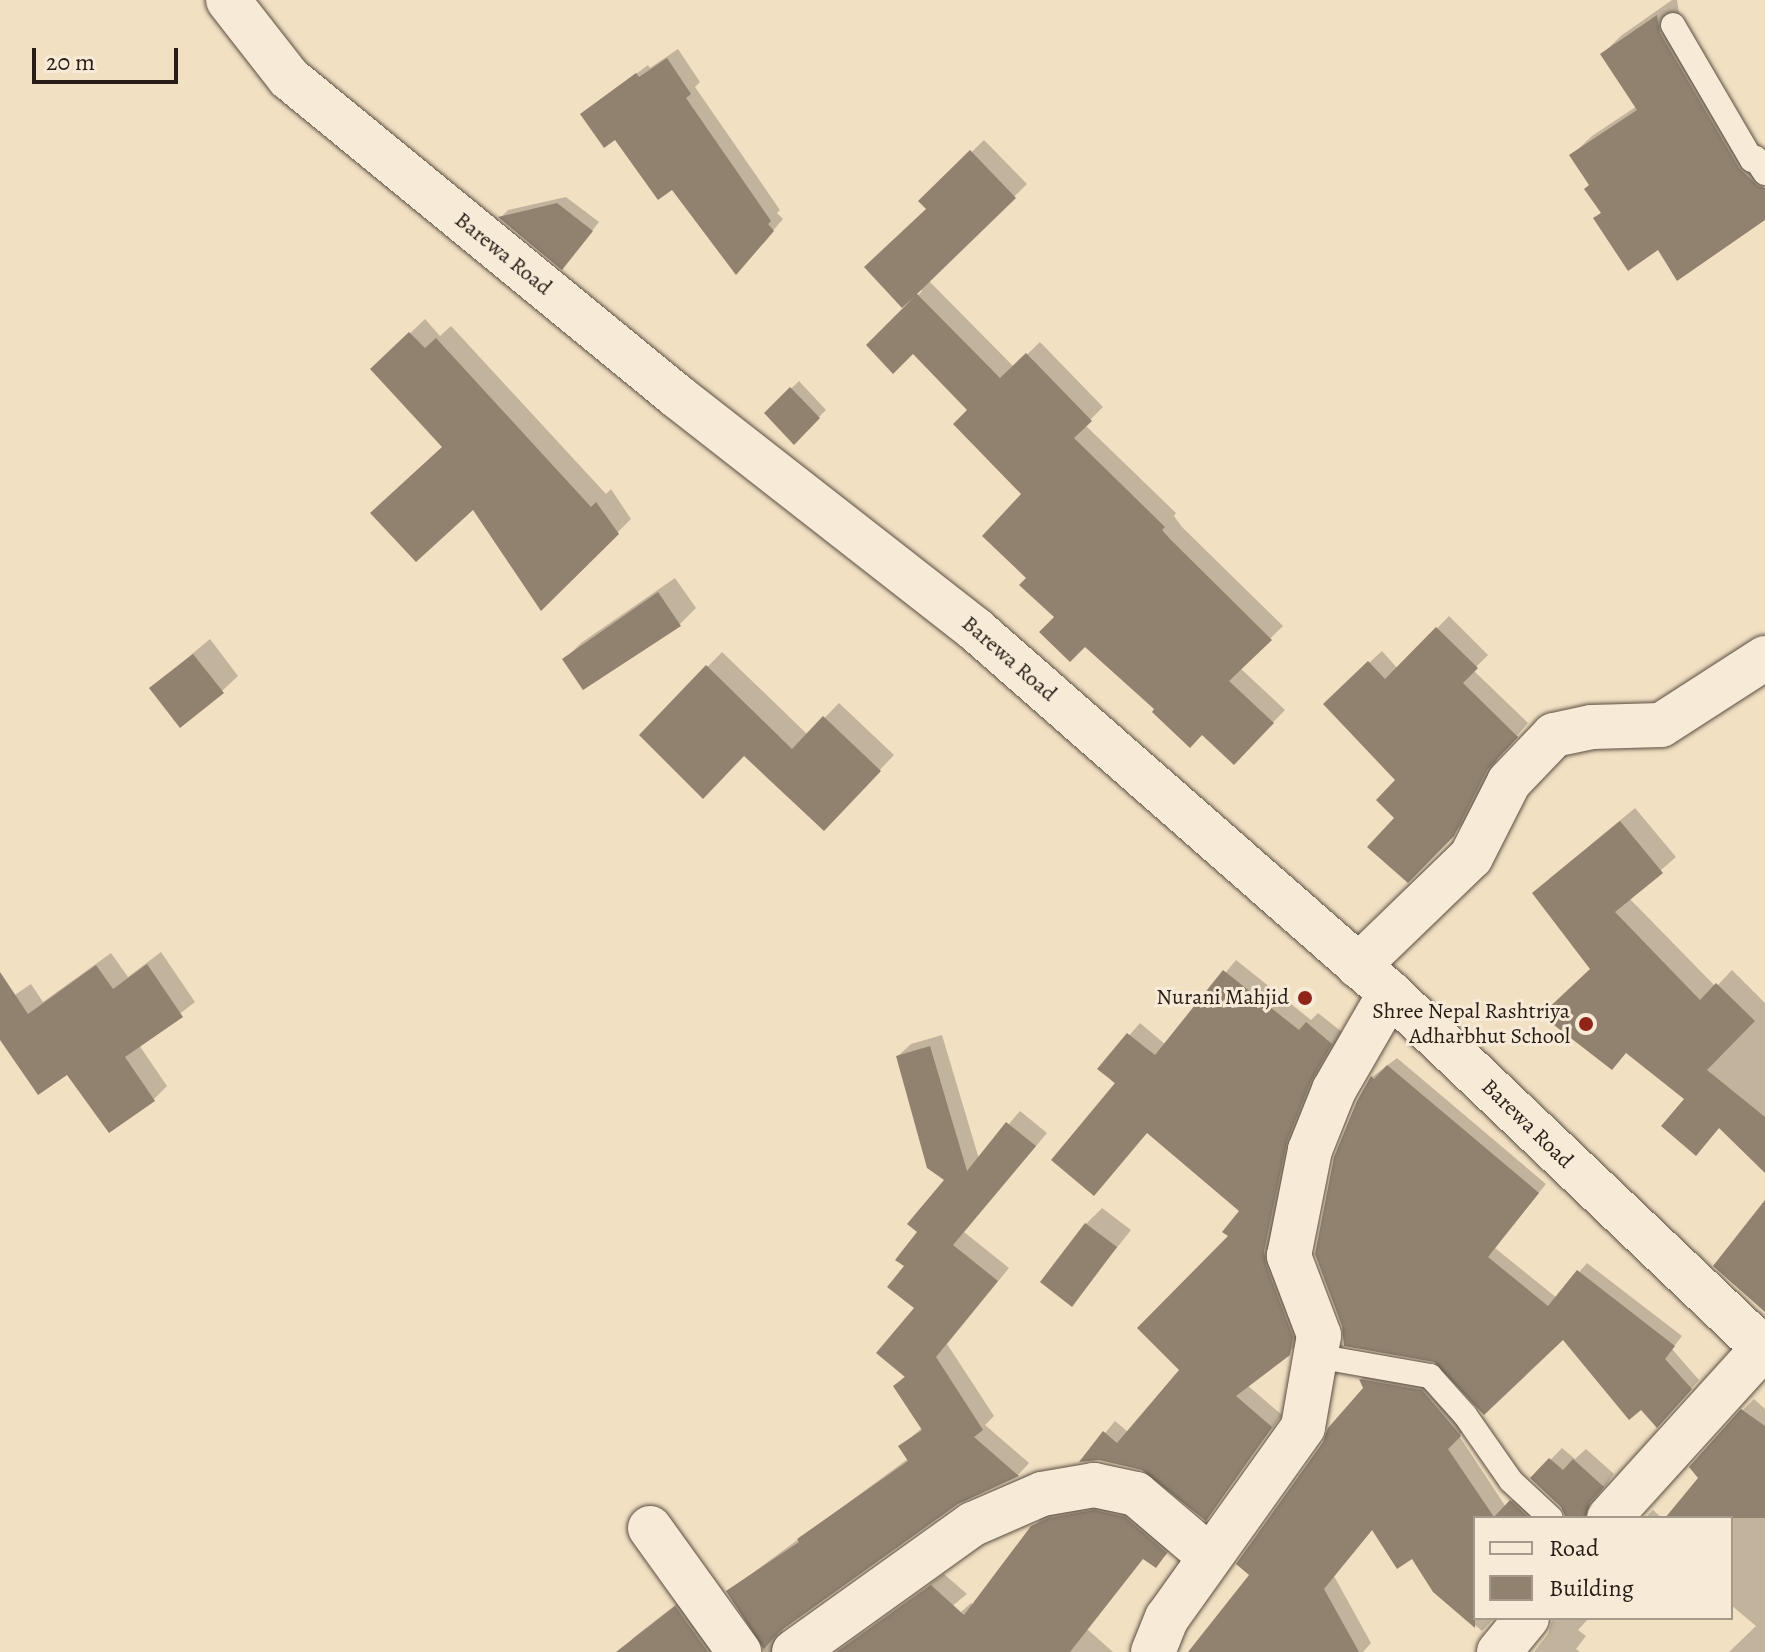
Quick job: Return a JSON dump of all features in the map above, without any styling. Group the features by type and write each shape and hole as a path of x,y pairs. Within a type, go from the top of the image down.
{"street":[{"name":"Barewa Road","path":"228,0 289,78 678,397 975,629 1374,979 1764,1349"},
{"path":"1153,1652 1167,1618 1303,1427 1319,1335 1289,1256 1310,1150 1374,979 1471,857 1509,782 1554,735 1592,727 1661,725 1765,658"},
{"path":"1611,1516 1764,1349"},
{"path":"794,1652 973,1524 1042,1494 1094,1485 1136,1494 1210,1557"},
{"path":"650,1528 739,1652"},
{"path":"1499,1652 1525,1620"}],"lane":[{"path":"1673,25 1752,160 1755,158 1765,173"},
{"path":"1316,1356 1430,1376 1465,1415 1511,1481 1549,1516"}],"building":[{"path":"1657,15 1660,33 1739,168 1758,186 1765,188 1765,220 1677,281 1658,250 1628,271 1593,218 1601,213 1584,189 1589,185 1569,155 1637,110 1600,54"},
{"path":"667,58 691,94 686,98 771,221 768,224 774,231 736,275 672,190 658,200 615,140 604,148 580,114 636,73 639,77"},
{"path":"970,150 1016,198 917,294 1000,378 1026,353 1092,421 1074,438 1165,527 1162,530 1170,539 1272,640 1229,681 1274,723 1234,765 1202,735 1190,748 1152,712 1154,709 1085,647 1070,662 1039,632 1054,617 1019,585 1026,578 982,536 1021,494 953,424 967,410 913,354 893,374 866,345 914,297 902,308 864,267 926,209 918,201"},
{"path":"557,203 593,231 562,270 498,217"},
{"path":"409,332 425,348 436,338 591,507 596,502 619,534 541,611 473,510 416,562 370,513 442,447 370,369"},
{"path":"790,387 820,418 794,445 764,413"},
{"path":"658,592 681,626 583,690 562,659"},
{"path":"1436,627 1478,668 1463,683 1518,737 1487,770 1454,836 1408,883 1367,847 1394,818 1376,800 1395,780 1323,704 1368,661 1385,679"},
{"path":"193,654 224,693 180,728 149,688"},
{"path":"706,665 792,749 823,716 881,771 824,831 744,756 703,799 639,735"},
{"path":"1620,821 1663,873 1615,912 1700,1000 1716,983 1755,1021 1707,1070 1765,1117 1765,1173 1719,1128 1696,1156 1661,1126 1684,1099 1626,1053 1612,1070 1541,1015 1590,969 1532,893"},
{"path":"147,964 183,1017 125,1057 155,1101 109,1133 67,1075 38,1095 0,1040 0,972 28,1014 96,965 113,989"},
{"path":"1223,970 1299,1030 1306,1022 1332,1044 1311,1081 1287,1141 1264,1251 1266,1265 1293,1337 1290,1355 1236,1396 1272,1427 1206,1521 1142,1470 1099,1460 1079,1462 1103,1431 1117,1443 1179,1370 1137,1328 1228,1236 1222,1232 1239,1211 1147,1133 1094,1196 1051,1160 1115,1083 1097,1069 1127,1033 1155,1055"},
{"path":"930,1046 967,1171 1006,1122 1036,1146 953,1245 998,1281 936,1357 983,1430 974,1437 1019,1476 958,1504 779,1632 764,1649 726,1591 799,1542 797,1539 908,1461 898,1446 922,1430 893,1386 905,1377 876,1353 914,1308 887,1287 904,1266 895,1260 917,1232 907,1224 944,1180 927,1168 896,1056"},
{"path":"1387,1065 1539,1193 1488,1257 1548,1306 1577,1270 1675,1346 1665,1359 1692,1389 1657,1428 1641,1410 1629,1420 1563,1340 1484,1415 1434,1362 1344,1346 1342,1326 1315,1254 1334,1157 1371,1076 1374,1079"},
{"path":"1765,1200 1765,1312 1713,1266"},
{"path":"1085,1223 1117,1247 1072,1307 1040,1282"},
{"path":"1359,1379 1422,1390 1461,1436 1448,1449 1493,1516 1473,1516 1475,1628 1433,1592 1412,1559 1397,1569 1372,1530 1324,1589 1359,1652 1188,1652 1249,1575 1236,1564 1323,1442 1328,1428 1363,1388"},
{"path":"1741,1409 1765,1426 1765,1518 1667,1516 1698,1478 1689,1467"},
{"path":"1549,1458 1563,1470 1573,1459 1604,1487 1590,1502 1586,1516 1565,1516 1561,1507 1530,1478"},
{"path":"1510,1500 1527,1516 1495,1516"},
{"path":"1094,1510 1125,1517 1167,1553 1156,1568 1143,1559 1070,1652 837,1652 931,1585 964,1615 1031,1526 1049,1518"},
{"path":"675,1606 708,1652 616,1652"}],"place":[{"name":"Nurani Mahjid","path":"1305,998"},
{"name":"Shree Nepal Rashtriya Adharbhut School","path":"1586,1024"}]}
